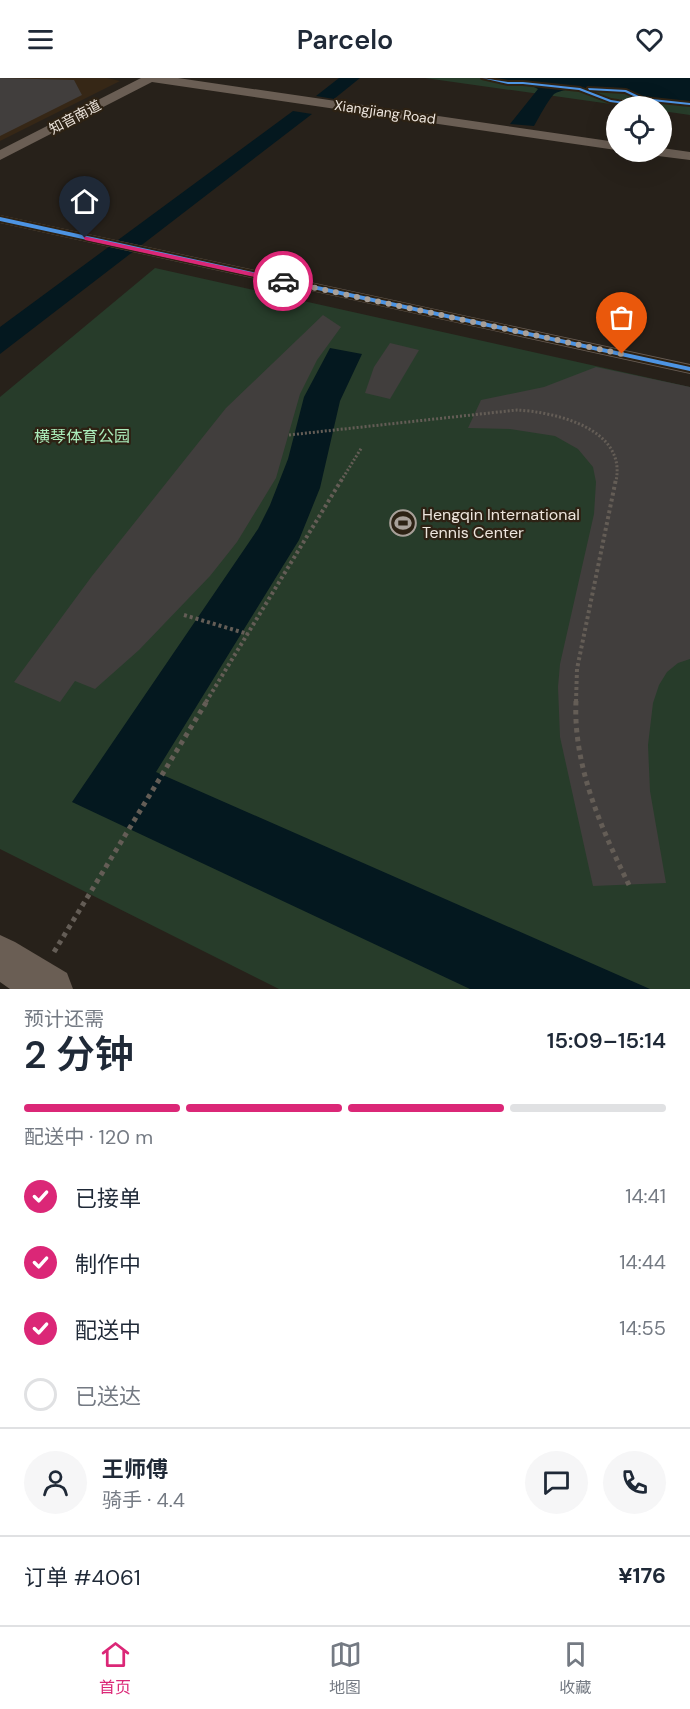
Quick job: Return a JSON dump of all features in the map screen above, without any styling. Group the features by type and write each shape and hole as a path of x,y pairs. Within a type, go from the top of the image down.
{"main road":[{"name":"Xiangjiang Road","path":"151,78 606,145"},
{"name":"知音南道","path":"0,156 151,78"},
{"path":"672,154 690,156"}],"street":[{"path":"0,219 690,369"}],"path":[{"path":"618,90 636,96"},
{"path":"289,435 517,410 535,410 554,413 587,427 601,437 611,449 617,462 617,475 577,669 575,722 586,782 607,840 629,885"},
{"path":"27,967 129,829 362,447"},
{"path":"184,615 248,634"}],"shaded area":[{"path":"0,78 107,78 120,81 0,141"}],"green space":[{"path":"425,78 690,78 690,115 672,112 672,96 606,96 606,103"},
{"name":"Hengqin International Tennis Center","path":"155,268 690,387 690,989 279,989 0,849 0,397"}],"water":[{"path":"339,78 360,78 334,99 316,96"},
{"path":"489,78 690,78 690,103 672,101 672,96 642,96 601,90 567,90 554,94 534,126 510,124 538,89 530,85 530,82"},
{"path":"293,111 312,114 0,354 0,327"},
{"path":"330,348 362,354 340,401 320,488 299,540 156,772 650,989 470,989 72,802 258,529 288,459 304,397"}],"building":[{"path":"0,78 74,80 82,95 0,136"},
{"path":"323,315 341,327 317,360 300,394 276,478 237,542 210,576 139,650 95,689 75,681 60,702 14,682 92,576 226,408"},
{"path":"390,343 419,350 390,399 365,393 374,367"},
{"path":"596,367 690,387 690,659 678,663 667,672 659,685 653,703 648,745 650,791 666,883 593,886 560,737 558,687 560,664 594,514 596,482 593,467 578,449 555,436 510,429 468,428 481,400 544,387"}],"cycle path":[{"path":"484,78 508,83 580,89 606,99"},
{"path":"589,89 626,91 642,99 690,104"},
{"path":"0,219 690,369"}],"way so far":[{"path":"283,281 622,354"}],"place":[{"name":"Hengqin International Tennis Center","path":"403,523"}],"route":[{"path":"85,238 283,281"}],"park label":[{"name":"横琴体育公园","path":"82,436"}]}
